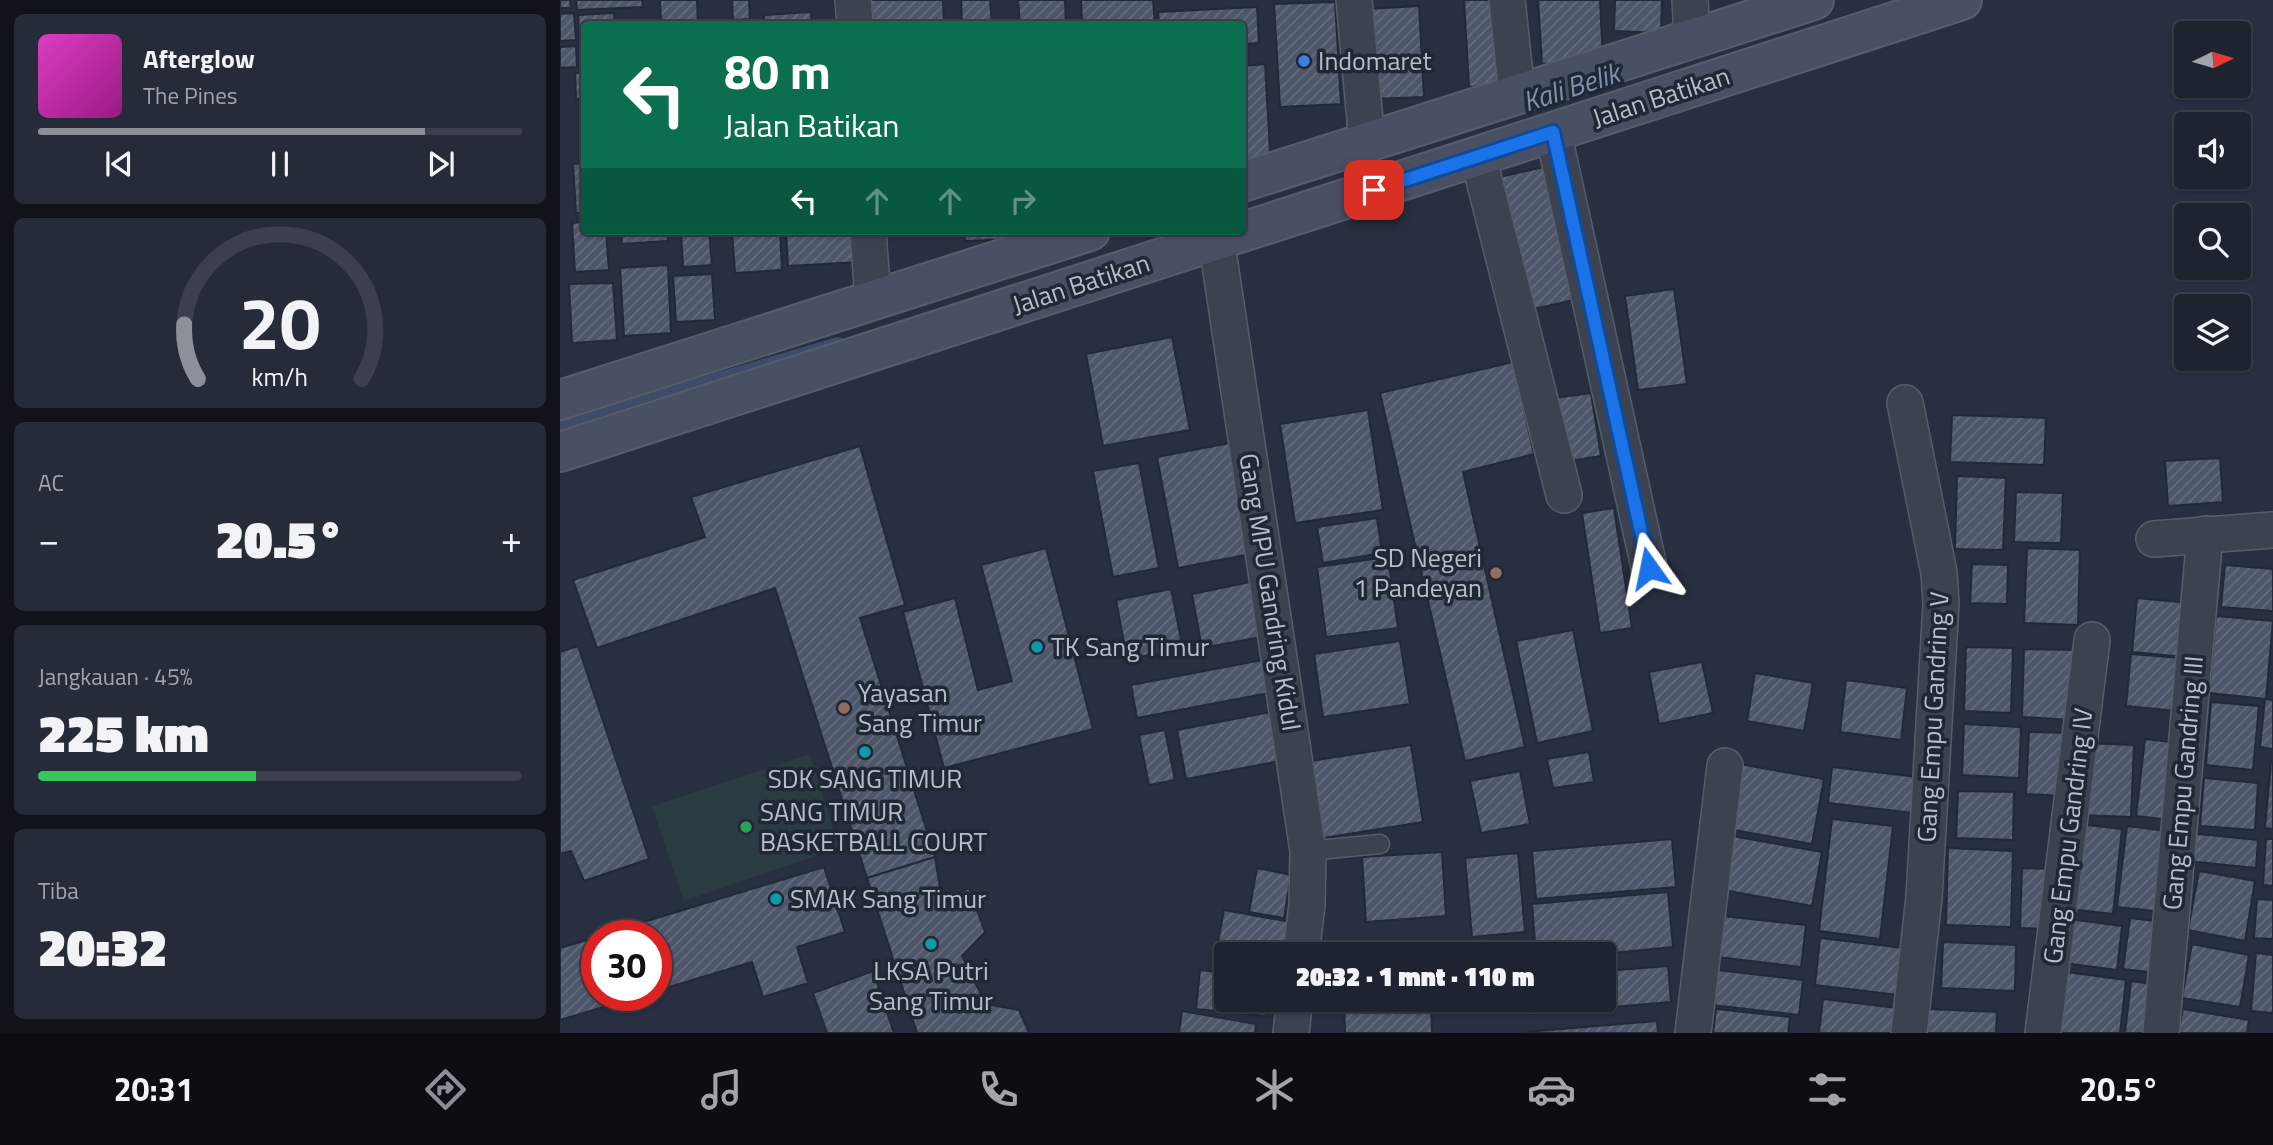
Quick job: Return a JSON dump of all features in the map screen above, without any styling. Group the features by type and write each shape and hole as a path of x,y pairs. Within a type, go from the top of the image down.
{"main road":[{"name":"Jalan Batikan","path":"1246,181 1814,0"},
{"name":"Jalan Batikan","path":"1246,227 1478,156 1962,0"},
{"name":"Jalan Batikan","path":"560,400 1077,235"},
{"name":"Jalan Batikan","path":"560,452 1216,236"}],"street":[{"path":"853,0 855,21"},
{"path":"1354,0 1367,142"},
{"path":"1507,0 1517,94"},
{"path":"1690,0 1692,39"},
{"path":"1553,132 1649,568"},
{"path":"1478,156 1564,495"},
{"path":"868,235 873,300"},
{"name":"Gang MPU Gandring Kidul","path":"1216,236 1308,851 1307,905 1302,942"},
{"name":"Gang Empu Gandring V","path":"1905,403 1939,573 1941,603 1924,897 1909,1033"},
{"path":"2154,539 2273,530"},
{"name":"Gang Empu Gandring III","path":"2161,1033 2205,534"},
{"name":"Gang Empu Gandring IV","path":"2043,1033 2092,640"},
{"path":"1693,1033 1725,766"},
{"path":"1291,1033 1293,1012"}],"lane":[{"path":"1308,851 1380,844"}],"shaded area":[{"name":"SANG TIMUR BASKETBALL COURT","path":"810,754 839,848 684,901 652,806"}],"building":[{"path":"560,0 570,0 571,8 560,8"},
{"path":"576,0 642,0 643,7 577,10"},
{"path":"660,0 697,0 698,21 661,21"},
{"path":"732,0 749,0 750,19 733,20"},
{"path":"867,0 943,0 944,21 869,21"},
{"path":"961,0 990,0 992,21 962,21"},
{"path":"1018,0 1065,0 1066,21 1020,21"},
{"path":"1081,0 1153,0 1155,21 1082,21"},
{"path":"1464,0 1499,0 1503,85 1469,87"},
{"path":"1538,0 1600,0 1603,60 1542,64"},
{"path":"1615,0 1662,0 1661,33 1614,31"},
{"path":"1335,2 1341,104 1280,107 1274,4"},
{"path":"1419,6 1424,97 1371,99 1367,9"},
{"path":"1257,7 1259,43 1246,44 1246,21 1159,21 1158,12"},
{"path":"811,12 812,21 764,21 764,15"},
{"path":"574,13 576,40 560,41 560,14"},
{"path":"614,13 615,21 581,21 581,64 578,15"},
{"path":"576,46 577,67 560,68 560,47"},
{"path":"1265,64 1271,168 1246,170 1246,66"},
{"path":"575,73 581,73 581,98 576,99"},
{"path":"581,163 581,213 576,213 573,164"},
{"path":"1544,167 1574,300 1525,311 1495,178"},
{"path":"581,222 581,235 606,235 609,270 575,272 572,223"},
{"path":"621,235 667,235 668,241 622,244"},
{"path":"681,235 709,235 712,265 683,267"},
{"path":"732,235 780,235 782,270 735,273"},
{"path":"786,235 858,235 860,262 788,266"},
{"path":"964,235 1009,235 1009,239 965,241"},
{"path":"668,265 671,333 624,336 620,268"},
{"path":"712,274 715,320 676,322 673,276"},
{"path":"613,283 617,340 572,343 569,284"},
{"path":"1674,289 1687,384 1638,390 1625,296"},
{"path":"1172,337 1190,430 1103,446 1086,354"},
{"path":"1513,362 1534,454 1463,472 1525,747 1465,761 1380,393"},
{"path":"1591,393 1601,456 1564,462 1554,398"},
{"path":"1368,410 1383,510 1295,523 1280,424"},
{"path":"1952,415 2046,418 2044,465 1950,462"},
{"path":"1235,442 1256,553 1178,568 1157,457"},
{"name":"SDK SANG TIMUR","path":"860,446 905,605 860,618 935,857 867,878 775,588 597,648 573,580 705,537 691,497"},
{"path":"2220,458 2223,502 2168,506 2165,461"},
{"path":"1139,463 1159,568 1113,577 1093,471"},
{"path":"1957,476 2006,478 2003,550 1955,549"},
{"path":"2016,492 2063,493 2061,543 2014,542"},
{"path":"1614,508 1632,628 1600,633 1582,513"},
{"path":"1377,518 1382,553 1323,563 1317,527"},
{"name":"TK Sang Timur","path":"1046,548 1093,729 944,768 903,612 955,598 978,690 1012,681 981,565"},
{"path":"2027,548 2080,550 2078,625 2024,623"},
{"path":"1388,557 1398,628 1326,637 1317,567"},
{"path":"1972,564 2008,565 2007,604 1970,603"},
{"path":"2225,565 2273,569 2273,611 2221,607"},
{"path":"1250,582 1261,637 1202,648 1192,594"},
{"path":"1171,589 1183,649 1127,659 1116,600"},
{"path":"2137,598 2190,603 2185,657 2132,652"},
{"path":"2216,616 2273,621 2266,699 2209,693"},
{"path":"1573,630 1593,731 1537,743 1516,641"},
{"path":"1400,641 1410,704 1323,717 1314,654"},
{"path":"578,646 649,859 584,881 571,851 560,854 560,652"},
{"path":"1966,647 2013,648 2011,713 1964,711"},
{"path":"2024,649 2073,650 2071,720 2022,717"},
{"path":"2131,654 2181,658 2177,711 2126,706"},
{"path":"1262,660 1269,693 1137,718 1131,685"},
{"path":"1702,662 1713,713 1659,724 1649,672"},
{"path":"1755,673 1813,683 1804,731 1747,721"},
{"path":"1846,680 1907,688 1901,740 1840,732"},
{"path":"2265,699 2273,700 2273,749 2260,747"},
{"path":"2211,702 2259,706 2253,770 2206,765"},
{"path":"1276,711 1285,760 1186,779 1177,730"},
{"path":"1964,724 2021,727 2019,778 1962,775"},
{"path":"1165,730 1175,780 1149,785 1139,735"},
{"path":"2029,732 2068,733 2066,796 2026,794"},
{"path":"2145,739 2180,743 2171,820 2136,816"},
{"path":"2083,743 2134,745 2131,817 2080,815"},
{"path":"1411,745 1423,822 1323,838 1311,761"},
{"path":"1589,752 1594,782 1553,788 1547,759"},
{"path":"2271,761 2273,762 2273,829 2265,828"},
{"path":"1739,764 1824,779 1812,844 1728,829"},
{"path":"1832,767 1918,777 1914,813 1828,803"},
{"path":"1520,771 1530,824 1481,833 1470,781"},
{"path":"2204,778 2258,783 2255,830 2200,826"},
{"path":"1958,791 2014,792 2013,840 1956,838"},
{"path":"1832,819 1893,826 1880,939 1819,931"},
{"path":"2079,824 2122,829 2113,914 2070,909"},
{"path":"2127,826 2174,832 2164,912 2117,907"},
{"path":"2189,833 2258,840 2256,868 2187,861"},
{"path":"1721,834 1822,852 1812,906 1712,888"},
{"path":"1672,839 1676,887 1536,899 1532,851"},
{"path":"2266,839 2273,839 2273,886 2263,885"},
{"path":"1948,848 2013,851 2011,927 1946,925"},
{"path":"1442,852 1446,916 1366,922 1362,857"},
{"path":"1518,853 1525,932 1472,937 1465,858"},
{"name":"LKSA Putri Sang Timur","path":"935,857 942,900 969,888 985,932 962,956 986,1004 1019,1010 1029,1033 917,1033 867,878"},
{"name":"SMAK Sang Timur","path":"824,867 845,932 797,947 808,983 763,997 752,962 672,986 672,920 650,920"},
{"path":"1257,868 1291,875 1284,918 1249,912"},
{"path":"2022,868 2051,869 2049,929 2020,928"},
{"path":"2199,871 2255,881 2245,941 2188,930"},
{"path":"1668,892 1673,947 1616,953 1616,942 1535,942 1532,904"},
{"path":"2257,899 2273,900 2273,939 2254,938"},
{"path":"1224,910 1296,923 1292,942 1218,942"},
{"path":"1713,915 1806,925 1801,967 1709,956"},
{"path":"2130,918 2163,922 2157,973 2123,969"},
{"path":"2069,919 2122,926 2117,970 2064,963"},
{"path":"1820,938 1912,949 1907,996 1815,985"},
{"path":"581,942 581,1011 590,1011 560,1020 560,948"},
{"path":"1943,942 2016,945 2015,991 1941,988"},
{"path":"2192,944 2249,955 2240,1007 2182,998"},
{"path":"2256,953 2273,955 2273,1013 2251,1011"},
{"path":"1668,966 1671,1002 1616,1007 1616,970"},
{"path":"1708,969 1803,980 1799,1015 1703,1004"},
{"path":"1200,970 1214,972 1214,1011 1196,1009"},
{"name":"SMAK Sang Timur","path":"873,971 894,1033 827,1033 813,993"},
{"path":"2066,972 2126,980 2120,1033 2059,1033"},
{"path":"2131,981 2159,985 2153,1033 2125,1033"},
{"path":"1823,999 1905,1009 1902,1033 1819,1033"},
{"path":"1716,1009 1790,1017 1788,1033 1713,1033"},
{"path":"1927,1009 1997,1012 1996,1033 1926,1033"},
{"path":"2183,1009 2249,1020 2247,1033 2178,1033"},
{"path":"1182,1011 1256,1024 1255,1033 1179,1033"},
{"path":"1226,1012 1266,1012 1266,1016"},
{"path":"1344,1012 1431,1012 1432,1033 1345,1033"},
{"path":"1657,1021 1658,1033 1526,1033 1526,1032"}],"waterway":[{"path":"560,425 838,343"}],"place":[{"name":"Indomaret","path":"1304,61"},
{"name":"SD Negeri 1 Pandeyan","path":"1496,573"},
{"name":"TK Sang Timur","path":"1037,647"},
{"name":"Yayasan Sang Timur","path":"844,708"},
{"name":"SDK SANG TIMUR","path":"865,752"},
{"name":"SANG TIMUR BASKETBALL COURT","path":"746,827"},
{"name":"SMAK Sang Timur","path":"776,899"},
{"name":"LKSA Putri Sang Timur","path":"931,944"}],"route":[{"path":"1374,190 1553,132 1649,568"}],"water label":[{"name":"Kali Belik","path":"1571,87"}]}
